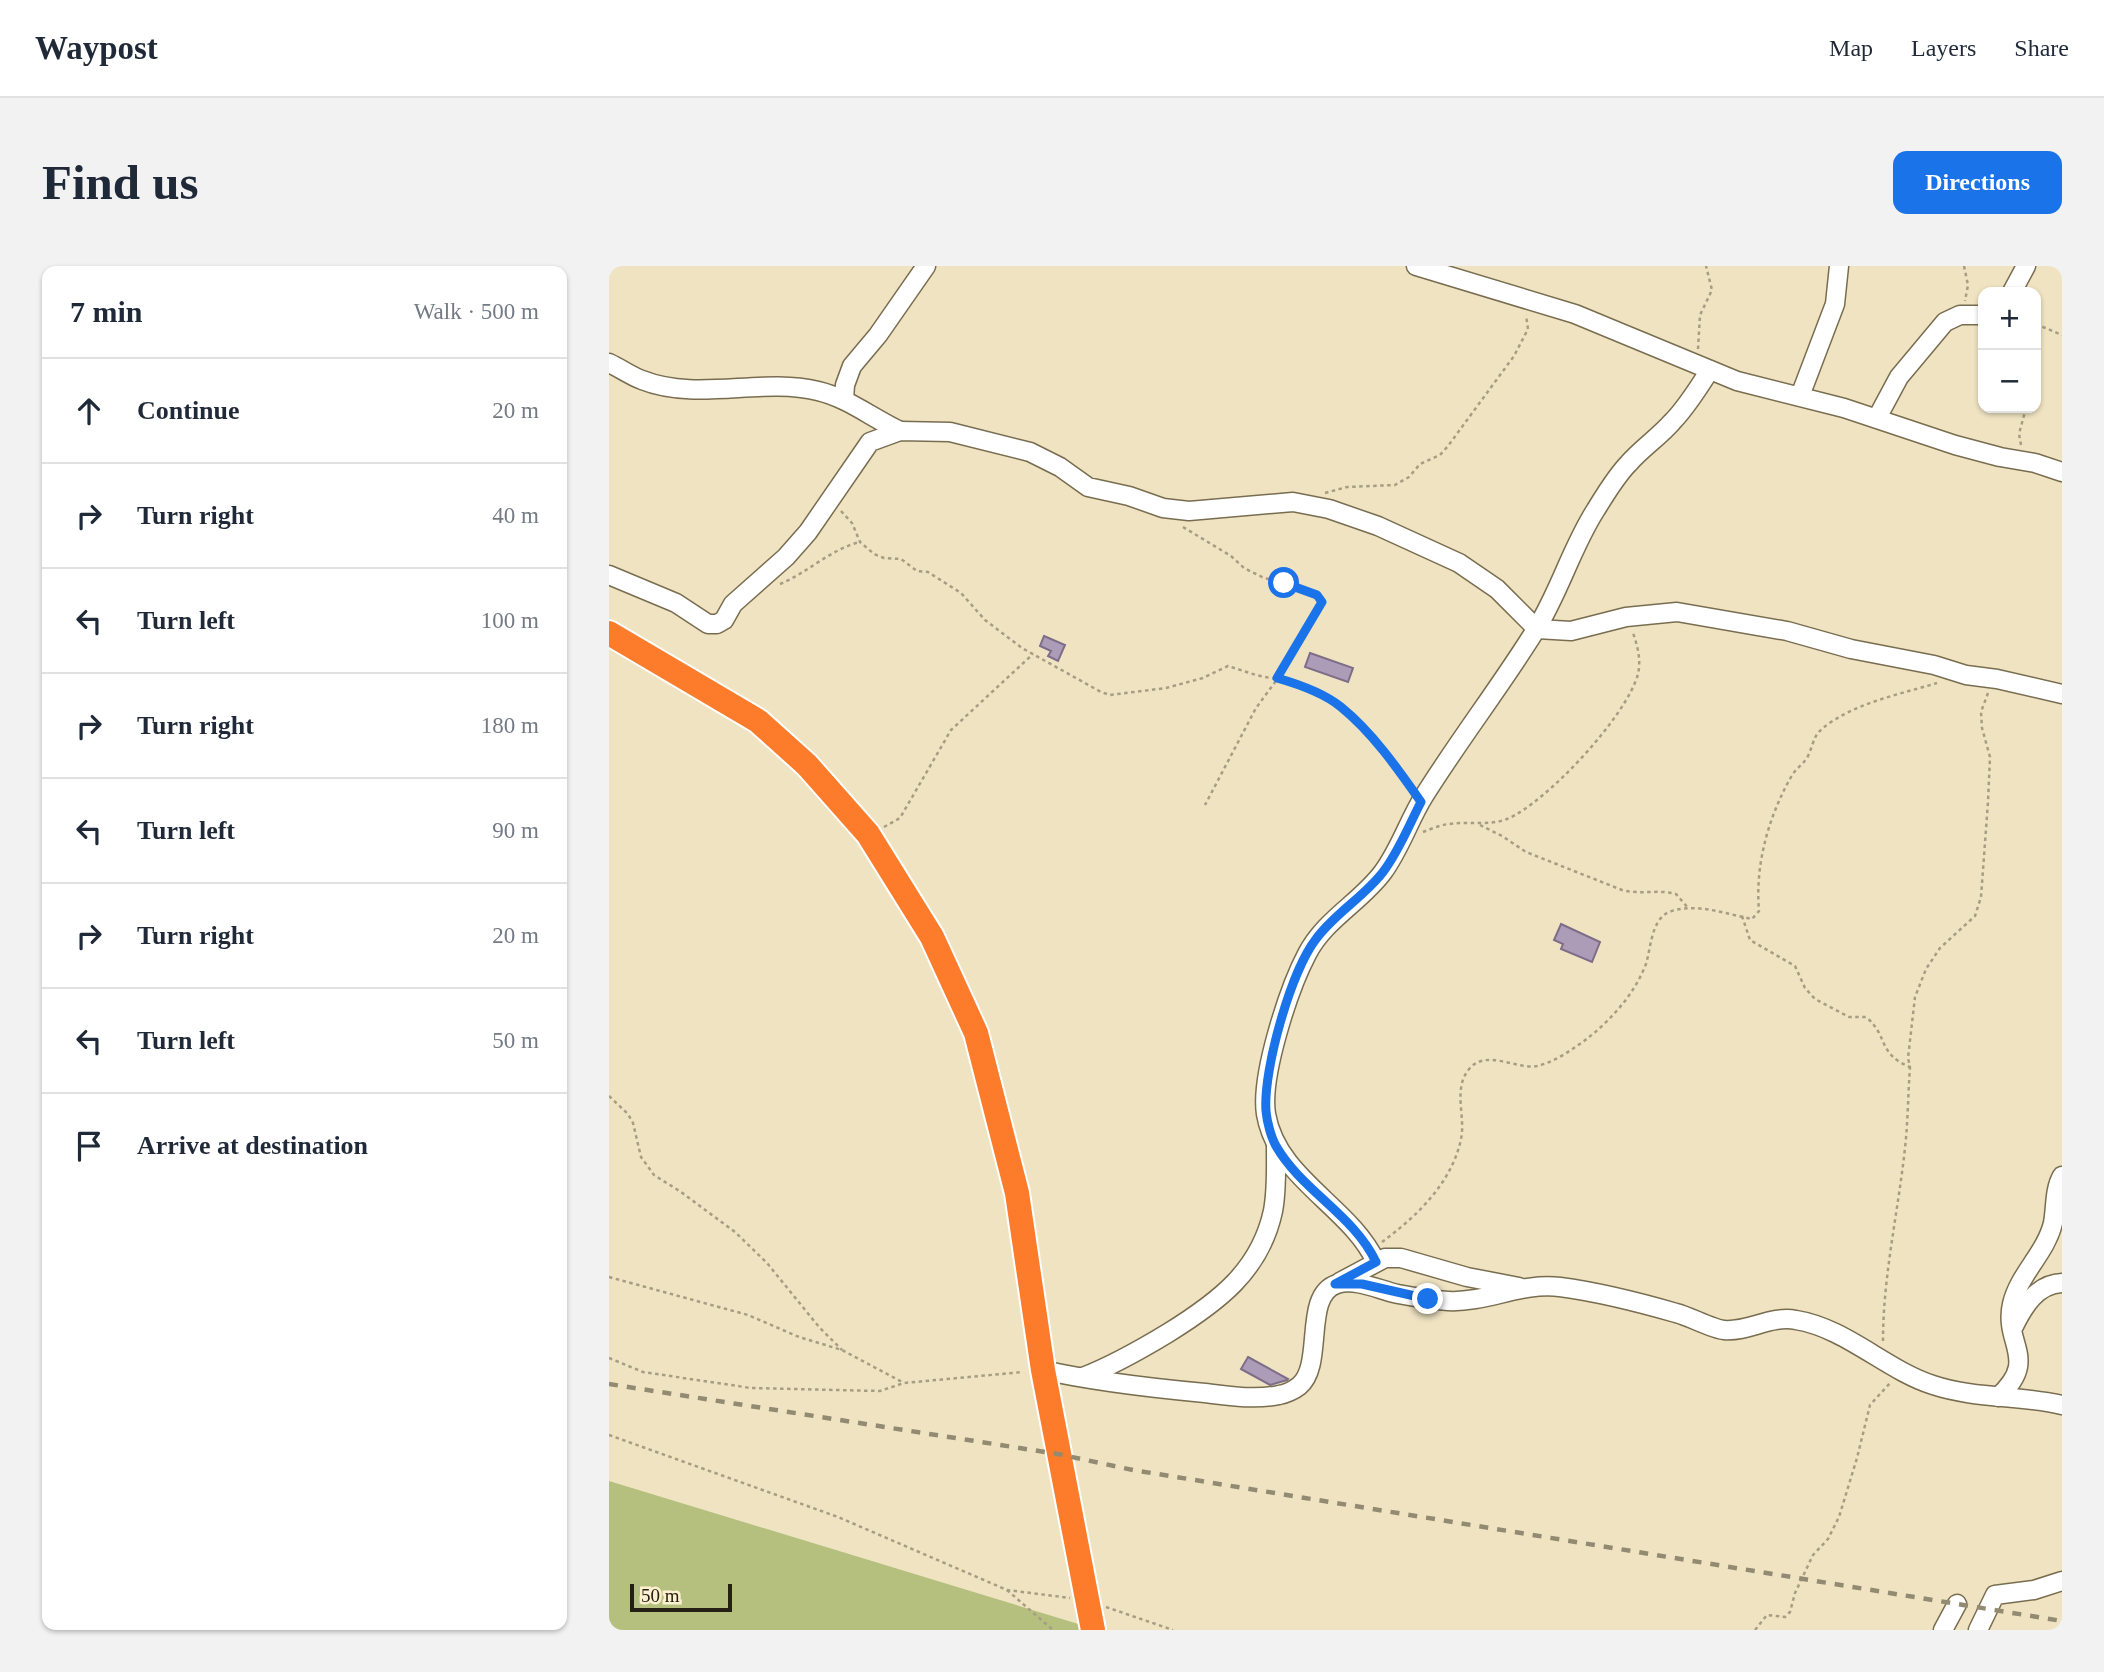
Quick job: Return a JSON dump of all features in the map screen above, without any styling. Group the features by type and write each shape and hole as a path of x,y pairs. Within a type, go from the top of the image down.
{"highway":[{"path":"609,633 758,721 807,765 868,834 932,937 976,1033 1017,1193 1043,1370 1093,1630"}],"street":[{"path":"844,400 845,384 852,366 879,335 926,266"},
{"path":"1416,266 1575,314 1746,384 1800,396 1877,418 1955,445 2027,461 2062,472"},
{"path":"1800,396 1835,304 1839,266"},
{"path":"2015,287 2026,266"},
{"path":"1877,418 1907,366 1939,328 1956,315 1978,316"},
{"path":"609,363 643,380 687,389 755,386 818,391 844,400 900,431"},
{"path":"1080,1378 1115,1365 1206,1310 1248,1269 1261,1245 1272,1212 1276,1146 1266,1111 1269,1075 1283,1012 1306,955 1334,917 1371,886 1384,871 1421,802 1537,629 1586,526 1606,494 1628,464 1686,406 1705,368"},
{"path":"609,575 676,603 708,624 717,624 723,620 733,604 786,557 808,532 870,442 900,431 950,432 1006,445 1047,460 1089,487 1129,496 1163,508 1189,511 1293,502 1329,509 1378,526 1459,563 1497,589 1537,629 1571,631 1626,617 1677,612 1711,616 1787,631 1851,649 1934,665 1966,675 2062,694"},
{"path":"1276,1146 1293,1168 1337,1211 1374,1256 1401,1258 1467,1277 1523,1287 1551,1286 1592,1293 1673,1312 1721,1330 1794,1319 1838,1335 1883,1362 1932,1385 1958,1392 2039,1399 2062,1405"},
{"path":"1998,1397 2015,1380 2019,1370 2010,1311 2013,1300 2047,1241 2053,1222 2058,1182 2062,1176"},
{"path":"1043,1370 1080,1378 1243,1397 1280,1395 1300,1385 1309,1372 1317,1311 1325,1292 1374,1256"},
{"path":"2013,1329 2024,1305 2039,1291 2062,1283"},
{"path":"1335,1284 1362,1284 1399,1294 1451,1301 1477,1300 1523,1287"},
{"path":"1978,1630 1995,1595 2034,1590 2062,1581"},
{"path":"1943,1630 1957,1604"}],"path":[{"path":"1705,368 1696,363 1698,322 1712,290 1706,266"},
{"path":"1956,315 1968,290 1964,266"},
{"path":"1293,502 1347,487 1395,485 1409,477 1420,464 1440,455 1455,438 1523,341 1528,328 1522,298"},
{"path":"2041,326 2062,335"},
{"path":"2025,413 2019,434 2022,454 2027,461"},
{"path":"832,496 852,523 860,542 879,556 901,559 917,571 928,572 961,593 985,620 1022,649 1079,681 1110,695 1166,688 1203,678 1228,666 1277,678 1308,689 1340,706 1363,729 1421,802"},
{"path":"1163,508 1188,531 1231,556 1244,568 1321,598 1320,607 1256,708 1205,805"},
{"path":"773,587 807,571 843,548 860,542"},
{"path":"1401,841 1448,824 1504,820 1529,805 1585,754 1613,720 1638,675 1638,646 1626,617"},
{"path":"868,834 900,818 951,730 1033,654"},
{"path":"1374,1256 1427,1202 1445,1179 1461,1140 1461,1087 1471,1068 1484,1061 1535,1066 1577,1046 1593,1034 1628,997 1647,960 1658,920 1670,912 1689,909 1721,911 1752,919 1759,911 1758,878 1770,822 1790,778 1808,757 1815,735 1862,705 1966,675"},
{"path":"1883,1362 1883,1312 1890,1245 1906,1147 1910,1067 1908,1058 1915,997 1926,969 1940,948 1975,916 1980,897 1989,802 1990,757 1982,728 1981,712 1982,704 1997,679"},
{"path":"1477,823 1527,852 1622,890 1646,894 1660,891 1676,894 1689,909"},
{"path":"1742,916 1750,940 1795,966 1805,988 1815,999 1849,1017 1866,1017 1876,1026 1889,1055 1910,1067"},
{"path":"609,1096 628,1114 633,1123 641,1157 654,1175 736,1232 767,1263 819,1327 842,1350"},
{"path":"609,1277 748,1315 799,1337 842,1350 904,1383"},
{"path":"609,1358 643,1372 751,1388 880,1391 904,1383 1043,1370"},
{"path":"1755,1630 1767,1615 1785,1617 1790,1612 1801,1578 1813,1555 1828,1539 1839,1517 1870,1405 1902,1371"},
{"path":"609,1436 838,1517 1007,1590 1087,1600 1173,1630"},
{"path":"1007,1590 1053,1630"}],"green space":[{"path":"609,1481 1098,1630 609,1630"}],"building":[{"path":"1044,636 1065,645 1058,661 1048,656 1051,651 1040,646"},
{"path":"1310,653 1353,668 1348,682 1305,667"},
{"path":"1561,924 1600,942 1592,962 1561,949 1563,944 1554,940"},
{"path":"1248,1357 1288,1379 1270,1385 1241,1369"}],"railway":[{"path":"609,1384 1058,1454 1133,1470 2062,1621"}],"route":[{"path":"1284,583 1317,595 1322,602 1277,678 1294,682 1340,706 1396,768 1421,802 1384,871 1371,886 1334,917 1306,955 1283,1012 1269,1075 1266,1111 1276,1146 1293,1168 1337,1211 1371,1251 1376,1262 1335,1284 1362,1284 1428,1299"}]}
